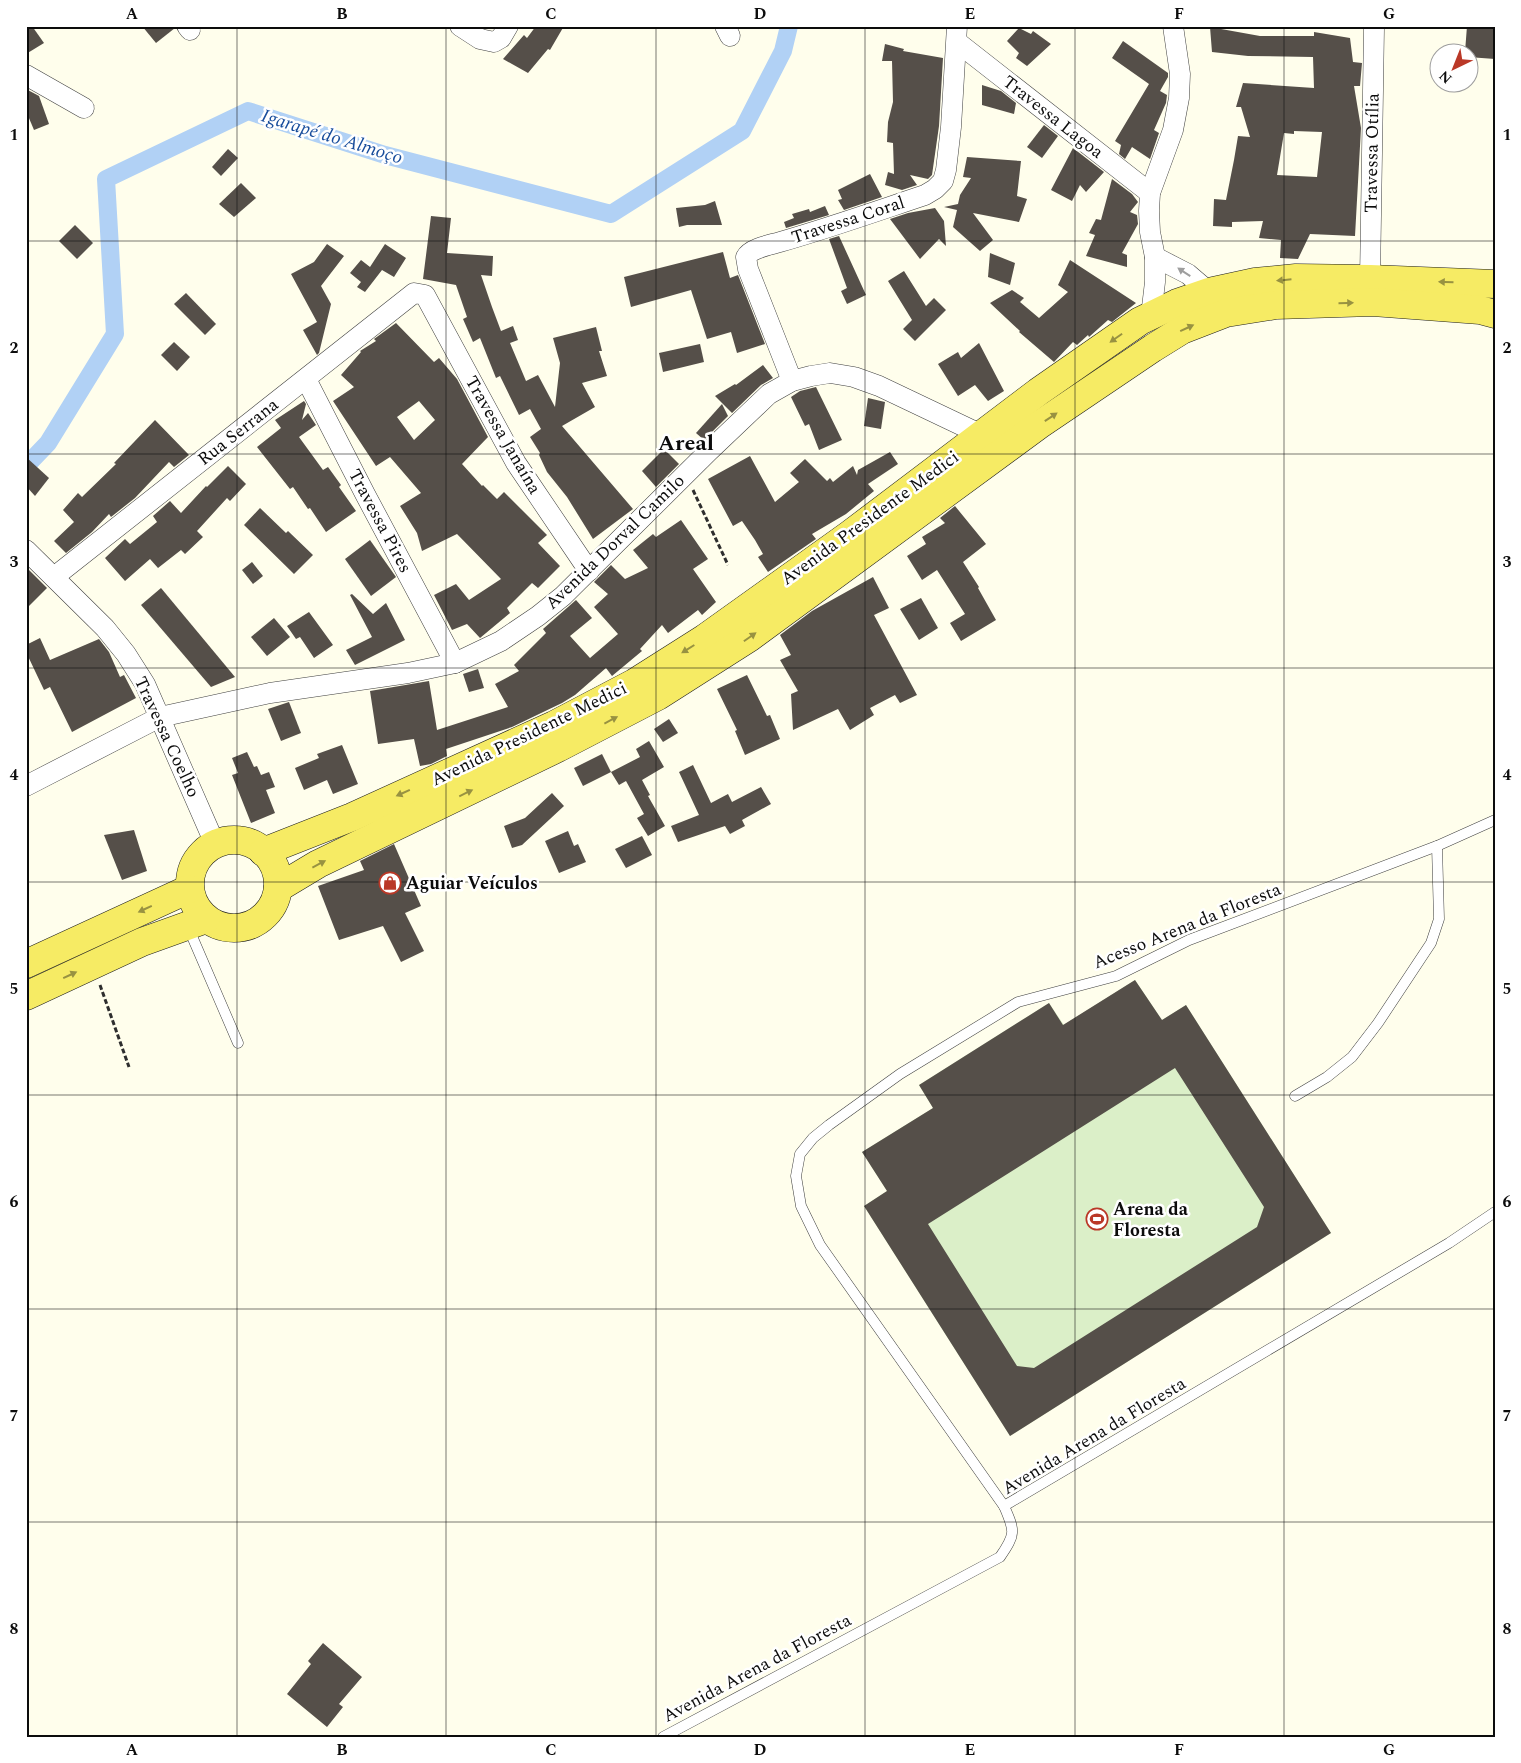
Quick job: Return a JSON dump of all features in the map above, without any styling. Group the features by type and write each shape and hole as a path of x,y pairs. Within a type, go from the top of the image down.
{"main road":[{"name":"Avenida Presidente Medici","path":"263,852 352,817 545,729 634,683 721,627 849,535 1054,381 1140,321 1177,303 1208,292 1255,282 1296,278 1370,278 1495,284"},
{"name":"Avenida Presidente Medici","path":"278,888 318,864 558,748 658,696 749,638 1039,425 1152,348 1182,330 1226,313 1276,305 1373,302 1480,310 1495,314"},
{"path":"26,996 142,942 197,922 231,929 245,928 257,922 268,913 278,888 275,868 270,859 252,844 240,841 214,844 203,852 195,863 190,875 190,889 197,922"},
{"path":"26,964 190,889"}],"street":[{"path":"460,26 480,39 494,42 501,38 508,26"},
{"path":"1151,316 1155,282 1155,257 1148,212 1150,193 1172,130 1179,98 1180,74 1172,26"},
{"name":"Travessa Otília","path":"1370,278 1374,28"},
{"name":"Travessa Lagoa","path":"957,34 1150,193"},
{"name":"Travessa Coral","path":"792,381 748,269 746,258 748,253 925,195 943,181 949,153 957,34"},
{"path":"26,75 84,108"},
{"path":"1155,257 1188,274 1208,292"},
{"name":"Rua Serrana","path":"54,577 414,294 425,295"},
{"name":"Travessa Janaína","path":"425,295 516,463 589,571"},
{"name":"Avenida Dorval Camilo","path":"26,786 160,716 270,694 408,673 455,663 501,641 563,596 769,394 792,381 830,373 854,377 879,386 982,435"},
{"name":"Travessa Pires","path":"306,379 455,663"},
{"name":"Travessa Coelho","path":"26,550 105,628 126,654 145,684 160,716 214,844"}],"lane":[{"name":"Acesso Arena da Floresta","path":"1004,1506 820,1245 801,1206 796,1176 800,1154 813,1138 829,1125 900,1074 1018,1002 1116,976 1188,940 1436,846 1495,820"},
{"path":"1294,1096 1327,1077 1352,1057 1378,1023 1431,943 1439,919 1436,846"},
{"path":"197,922 238,1043"},
{"name":"Avenida Arena da Floresta","path":"663,1737 1000,1557 1010,1542 1014,1528 1004,1506 1449,1244 1495,1212"}],"path":[{"path":"686,474 728,565"},
{"path":"93,965 129,1067"}],"green space":[{"name":"Arena da Floresta","path":"1135,980 1162,1020 1186,1005 1331,1233 1010,1436 864,1206 887,1191 862,1152 933,1108 919,1085 1049,1003 1064,1025"}],"building":[{"path":"26,26 32,26 44,43 26,54"},
{"path":"142,26 175,26 175,28 156,43"},
{"path":"536,26 564,26 550,50 548,49 528,73 503,59 524,35 527,38"},
{"path":"1467,26 1495,26 1495,59 1478,58 1478,42 1466,42"},
{"path":"1210,27 1260,36 1314,36 1314,32 1350,38 1353,62 1362,63 1360,86 1354,86 1361,128 1355,236 1310,234 1298,259 1280,258 1281,240 1259,238 1263,221 1232,222 1232,227 1213,226 1214,199 1226,200 1238,136 1250,137 1241,107 1236,107 1243,83 1314,88 1313,57 1248,56 1212,52","holes":["1294,131 1322,132 1317,177 1277,175 1284,133 1294,134"]},
{"path":"1019,28 1031,34 1033,31 1051,44 1027,66 1016,58 1019,53 1007,41"},
{"path":"1123,41 1168,73 1168,77 1160,91 1167,95 1166,103 1154,130 1159,133 1150,159 1132,147 1125,159 1119,154 1121,145 1115,141 1149,84 1112,58"},
{"path":"885,44 904,49 903,51 943,58 939,126 932,175 928,179 910,175 917,185 902,190 885,185 888,172 894,174 893,143 887,142 888,122 893,102 892,61 882,61"},
{"path":"982,85 1001,91 1016,103 1014,114 982,105"},
{"path":"26,89 39,96 49,124 34,130 26,111"},
{"path":"1044,125 1058,136 1042,158 1027,147"},
{"path":"1073,148 1104,172 1086,192 1080,185 1072,201 1051,190"},
{"path":"228,149 238,158 221,176 212,167"},
{"path":"967,157 1021,161 1017,196 1027,199 1019,222 973,213 993,240 980,251 953,227 957,210 944,207 958,204 960,195 971,178 963,177"},
{"path":"870,174 882,197 844,210 838,200 842,199 838,190"},
{"path":"1112,179 1132,194 1138,202 1130,212 1137,215 1138,224 1122,253 1127,255 1127,267 1086,256 1095,235 1089,233 1096,219 1101,220"},
{"path":"241,183 256,198 234,217 219,204"},
{"path":"715,201 722,225 687,225 679,227 676,208 705,205"},
{"path":"825,206 829,215 786,228 784,222 794,218 792,214 809,209 810,212"},
{"path":"935,208 944,221 946,246 939,239 920,259 890,219 908,213"},
{"path":"431,216 451,218 447,253 493,256 492,276 481,275 501,331 513,326 518,340 510,343 526,381 538,375 555,407 560,363 553,338 596,327 602,351 599,351 607,376 582,383 595,407 562,426 633,509 593,539 567,497 547,472 539,455 540,453 530,437 541,429 530,409 519,415 500,376 496,378 480,338 473,342 463,319 467,317 456,285 423,279"},
{"path":"75,225 93,243 77,259 59,241"},
{"path":"839,236 866,295 847,304 841,291 847,288 829,239"},
{"path":"327,244 344,256 321,286 331,304 317,355 303,330 317,322 291,274 314,262"},
{"path":"385,244 406,258 394,277 382,270 365,292 357,287 361,282 350,273 361,260 370,267"},
{"path":"723,252 730,278 738,275 765,344 737,353 731,332 707,339 691,290 631,307 624,277"},
{"path":"990,253 1015,263 1010,285 988,277"},
{"path":"1070,260 1136,303 1112,322 1108,320 1077,345 1073,342 1054,362 1019,332 990,303 1012,290 1024,298 1020,302 1039,318 1068,292 1058,285"},
{"path":"904,271 926,306 934,298 946,310 915,341 903,329 912,320 888,281"},
{"path":"186,293 216,324 205,335 174,304"},
{"path":"396,323 434,362 439,358 457,379 488,437 462,464 497,499 504,492 547,535 538,543 560,566 538,588 532,583 507,608 510,613 480,638 467,624 452,630 434,595 456,584 469,600 501,579 457,534 422,551 417,533 400,506 421,493 390,457 376,466 333,401 354,387 341,375 360,351 376,341 374,339","holes":["419,401 435,420 414,440 397,417"]},
{"path":"174,342 190,357 177,371 161,355"},
{"path":"979,343 1004,391 988,401 975,385 958,396 938,364 958,352 961,358"},
{"path":"700,344 704,362 663,372 659,353"},
{"path":"763,365 773,378 761,385 732,413 715,396 736,385"},
{"path":"816,387 842,440 819,450 809,424 805,426 791,397 800,391"},
{"path":"868,398 885,402 881,429 864,426"},
{"path":"304,401 306,404 302,420 308,413 316,425 299,437 323,470 328,467 356,511 326,532 293,487 290,489 257,447 281,428 275,420"},
{"path":"722,404 728,416 704,440 696,433"},
{"path":"155,420 189,455 174,467 169,462 135,498 111,517 109,514 92,532 66,553 54,541 74,522 63,510 78,493 82,497 116,464 114,463"},
{"path":"664,449 679,464 656,487 642,471"},
{"path":"890,452 898,464 868,484 874,491 846,514 812,534 816,539 768,572 758,557 763,554 755,540 742,521 733,526 708,479 750,456 775,502 799,482 790,473 805,459 827,481 830,478 833,482 853,466 857,475 858,470"},
{"path":"26,457 49,478 35,496 26,486"},
{"path":"228,466 246,484 230,501 227,498 197,531 203,537 185,554 181,550 158,568 150,559 125,581 105,558 125,539 130,544 157,522 153,516 170,501 181,513"},
{"path":"955,506 986,544 963,562 979,587 996,620 961,641 950,623 965,614 937,570 922,580 907,556 926,544 922,537 945,523 940,518"},
{"path":"260,508 313,555 294,574 244,525"},
{"path":"681,520 708,559 693,569 716,602 702,615 698,610 668,633 662,625 640,649 642,651 612,676 606,668 575,695 562,703 512,727 446,749 447,756 431,764 420,766 414,739 378,744 370,691 429,681 437,730 508,707 495,684 519,671 514,665 546,633 543,629 576,600 592,618 570,636 590,658 618,634 594,607 608,594 594,582 611,565 625,579 648,568 633,550 653,534 656,537"},
{"path":"370,540 396,577 371,596 345,559"},
{"path":"252,562 263,576 253,584 242,570"},
{"path":"26,567 47,588 26,609"},
{"path":"873,577 889,608 874,615 917,695 900,703 895,695 870,708 874,715 850,730 838,709 793,730 791,694 798,691 780,660 791,655 780,635 812,611"},
{"path":"161,588 235,677 211,687 141,605"},
{"path":"352,594 373,614 386,603 405,640 355,665 346,650 372,637 350,595"},
{"path":"921,598 938,628 919,640 900,609"},
{"path":"309,612 333,645 314,658 300,637 296,639 287,626"},
{"path":"274,618 290,637 267,656 251,637"},
{"path":"40,638 50,660 99,639 109,652 120,677 124,675 136,698 72,732 50,687 44,690 26,652 26,645"},
{"path":"478,669 484,688 469,692 463,674"},
{"path":"747,675 767,716 770,715 780,739 745,755 735,731 737,730 717,689"},
{"path":"289,702 301,733 281,741 268,709"},
{"path":"669,719 678,733 663,742 654,729"},
{"path":"649,741 664,767 642,780 650,795 648,796 665,826 648,836 637,818 644,814 626,781 619,785 611,772 640,757 636,749"},
{"path":"342,745 358,784 333,794 327,780 304,790 295,768 319,758 317,754"},
{"path":"247,752 254,767 257,766 261,775 269,772 275,787 266,790 275,813 251,823 232,775 238,773 232,758"},
{"path":"602,754 611,772 583,786 574,768"},
{"path":"693,765 711,803 728,794 732,802 761,787 771,804 742,820 745,826 730,834 725,826 678,842 671,826 699,815 679,772"},
{"path":"552,793 564,806 522,845 512,848 504,826 525,818"},
{"path":"134,830 147,871 122,880 104,835"},
{"path":"568,831 574,846 578,844 586,862 559,873 545,841"},
{"path":"642,836 652,855 626,868 615,849"},
{"path":"394,844 421,906 405,913 424,951 401,962 383,926 339,940 318,886 364,870 360,861"},
{"path":"1135,980 1162,1020 1186,1005 1331,1233 1010,1436 864,1206 887,1191 862,1152 933,1108 919,1085 1049,1003 1063,1025","holes":["1175,1068 1264,1207 1257,1227 1034,1368 1017,1366 928,1224"]},
{"path":"323,1643 362,1677 339,1704 343,1707 327,1727 287,1694 311,1664 308,1661"}],"waterway":[{"name":"Igarapé do Almoço","path":"26,466 48,443 115,334 106,179 248,111 385,155 611,214 742,131 783,51 789,26"}],"place":[{"name":"Aguiar Veículos","path":"390,883"},
{"name":"Arena da Floresta","path":"1097,1219"}],"district":[{"name":"Areal","path":"686,443"}]}
